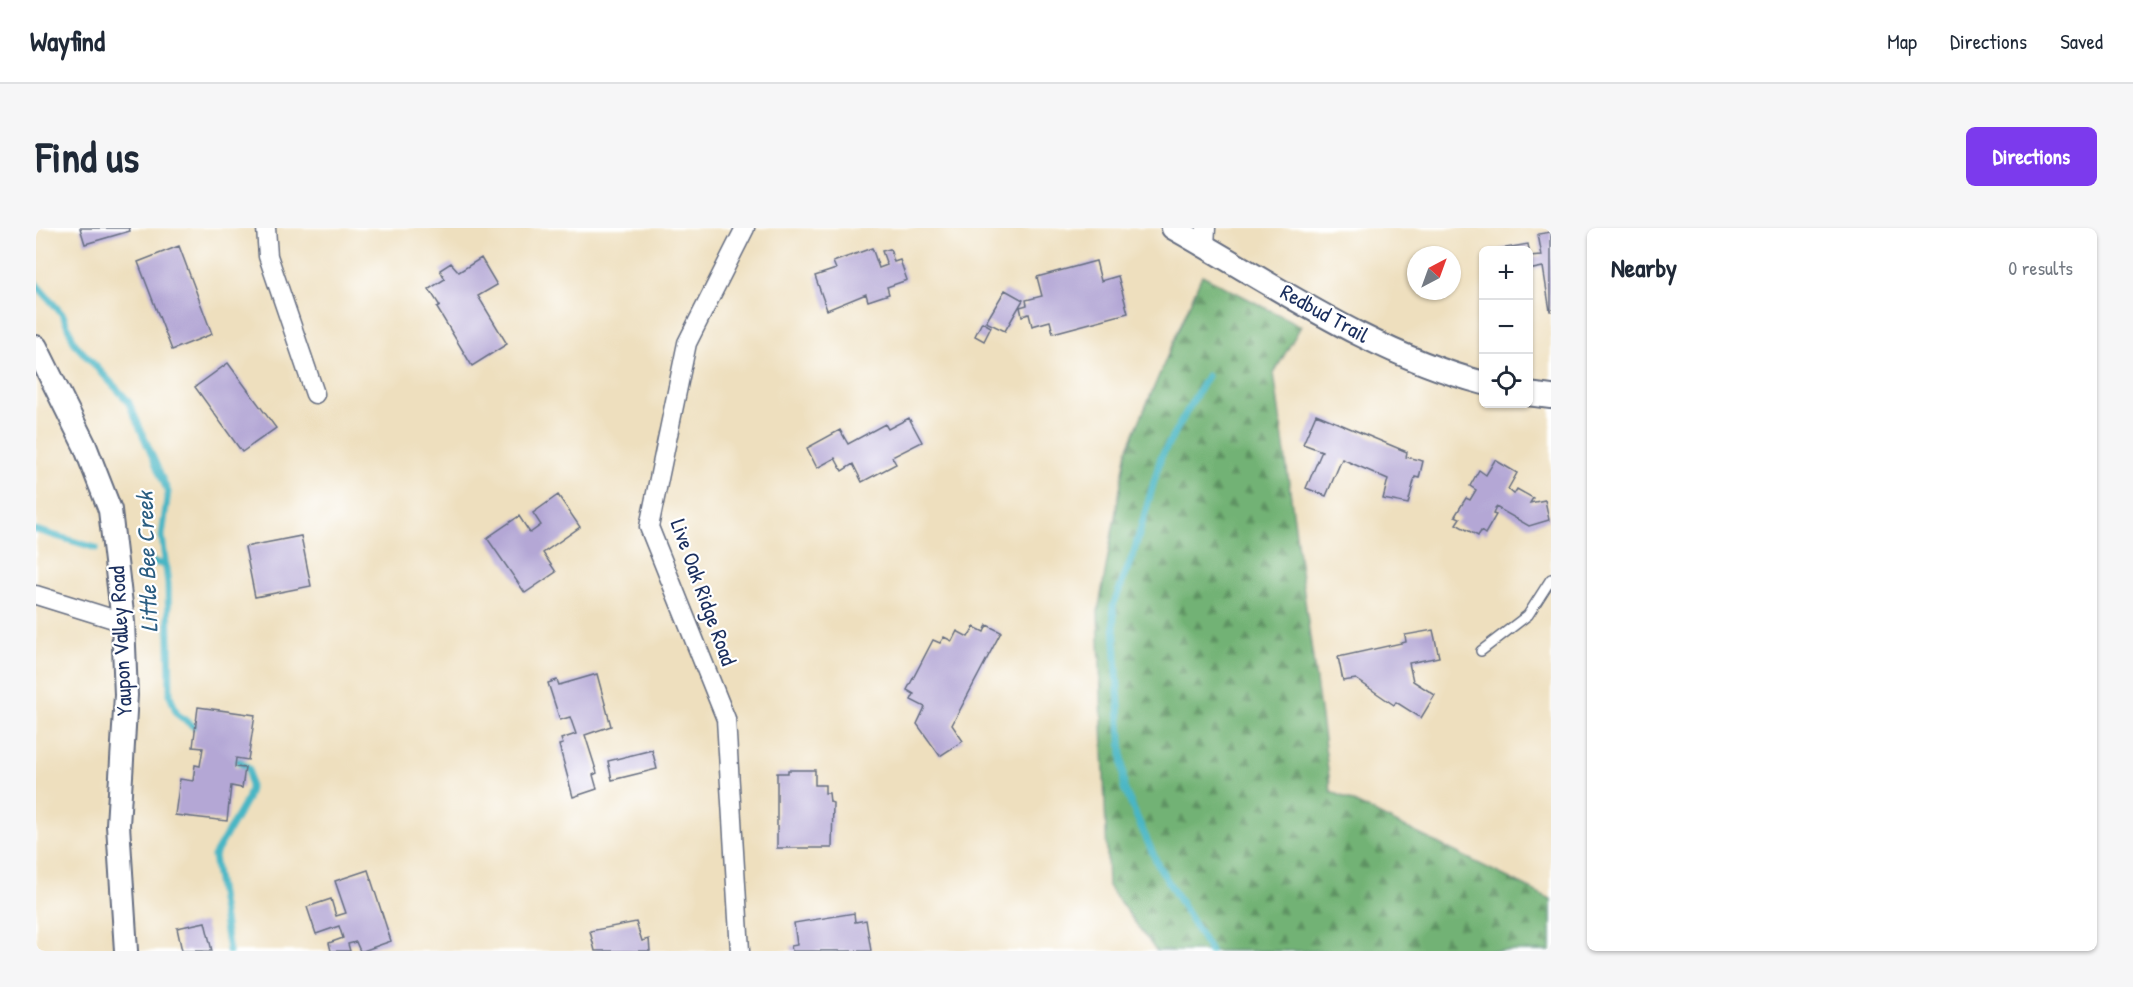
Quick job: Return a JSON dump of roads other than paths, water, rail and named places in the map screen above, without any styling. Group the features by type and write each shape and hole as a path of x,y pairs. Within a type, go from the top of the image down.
{"street":[{"path":"266,228 268,256 315,394"},
{"name":"Live Oak Ridge Road","path":"741,951 726,719 649,526 687,343 745,228"},
{"name":"Redbud Trail","path":"1173,228 1206,237 1362,335 1442,372 1479,382"},
{"name":"Yaupon Valley Road","path":"36,347 86,446 110,510 123,622 126,695 118,825 126,951"},
{"path":"1533,395 1551,397"},
{"path":"36,595 123,622"}],"lane":[{"path":"1481,651 1528,615 1551,579"}],"waterway":[{"name":"Little Bee Creek","path":"36,284 63,315 75,344 128,401 168,492 162,536 168,584 170,695 177,714 193,726"},
{"path":"1207,376 1161,457 1134,552 1113,606 1124,788 1158,865 1210,951"},
{"path":"36,530 96,548"},
{"path":"152,562 166,565"},
{"name":"Little Bee Creek","path":"229,951 214,856 247,799 250,789 249,769 239,761"}]}
